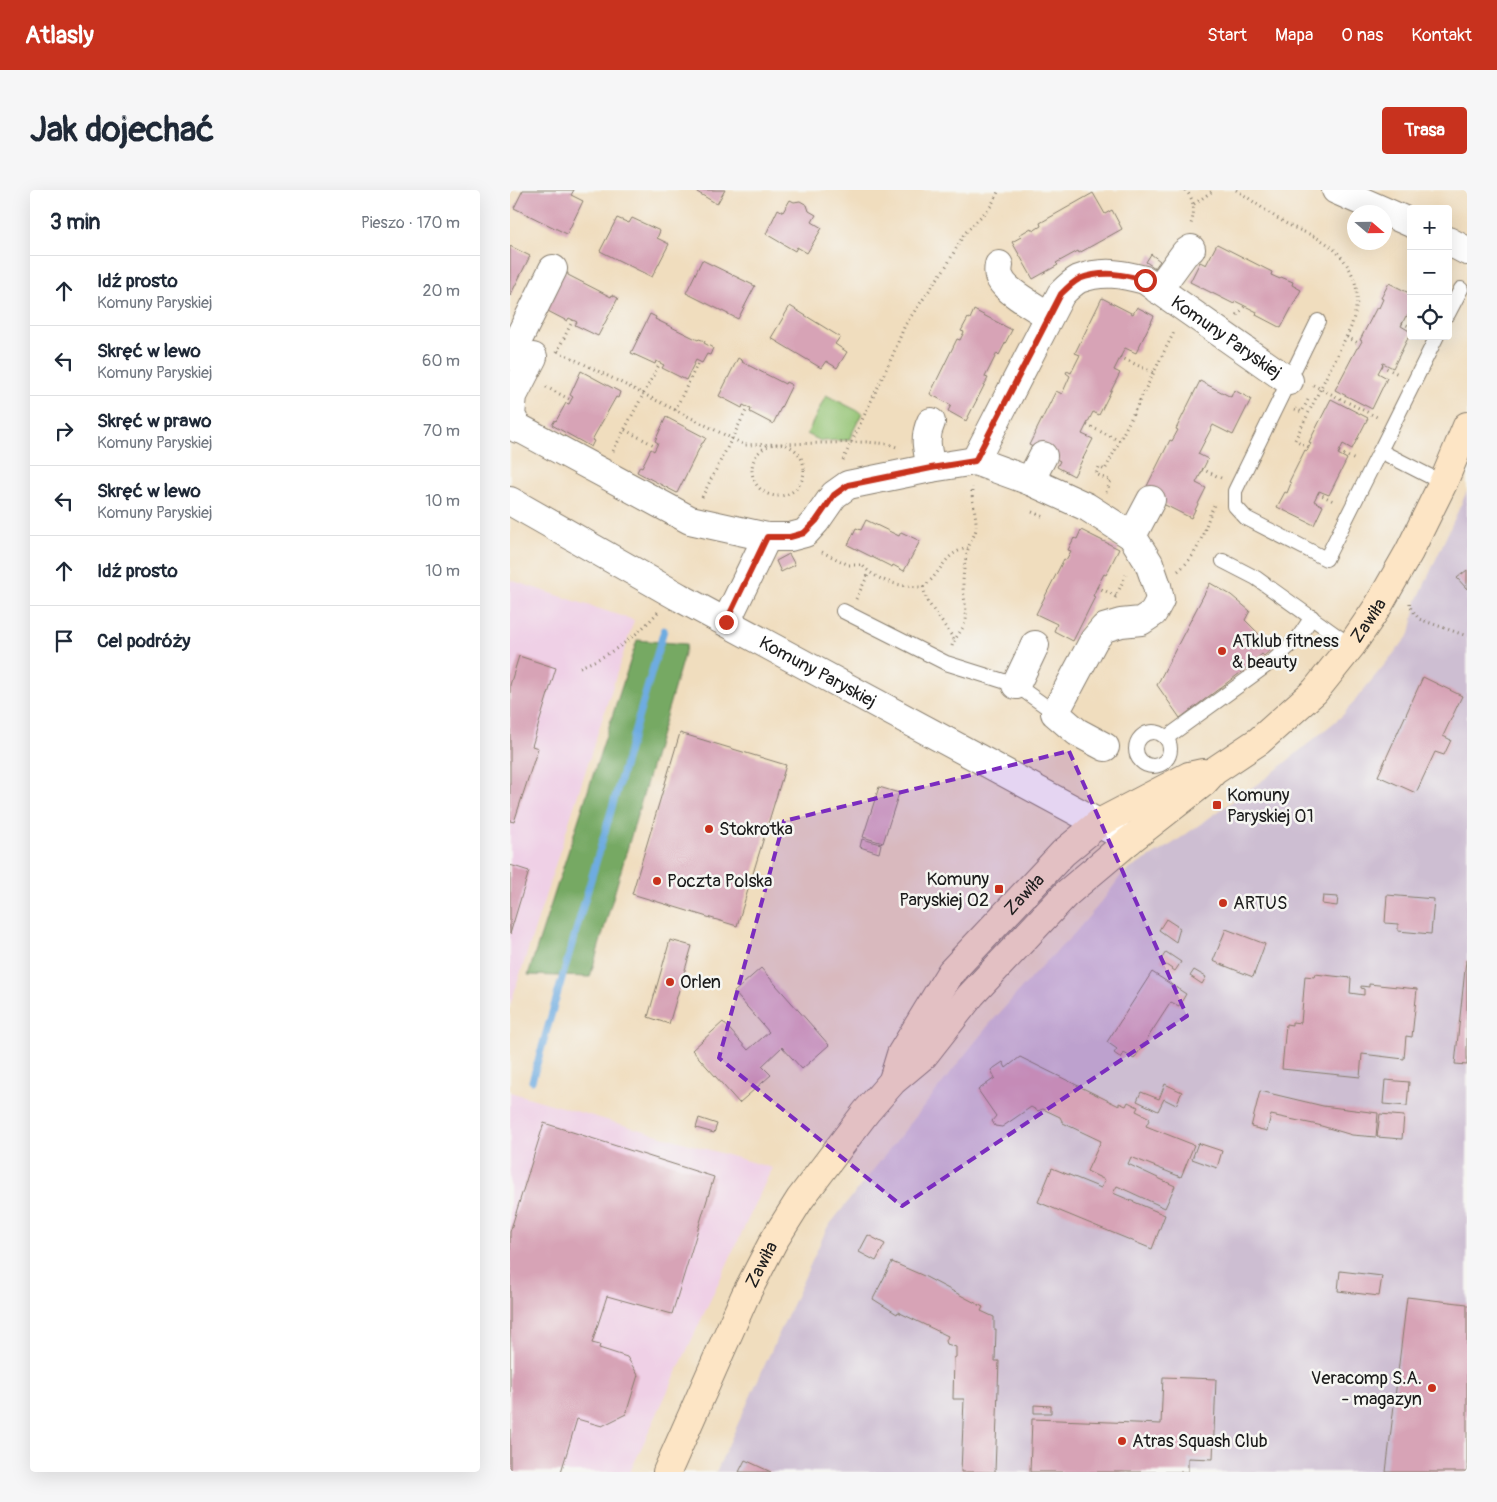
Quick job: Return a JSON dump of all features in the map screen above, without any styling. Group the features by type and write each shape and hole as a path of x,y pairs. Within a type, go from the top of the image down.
{"street":[{"path":"1336,190 1407,221"},
{"path":"1452,243 1467,251"},
{"path":"1158,290 1185,253 1191,249"},
{"path":"999,265 1000,280 1008,288 1049,316"},
{"path":"553,269 533,355 513,396 511,415 514,426 690,520 779,537 804,533 816,521 834,495 848,485 931,468 973,472 1028,494 1087,507 1132,536 1149,563 1160,600 1153,614 1141,621 1121,623 1104,628 1094,640 1055,712 1077,732 1105,747"},
{"name":"Komuny Paryskiej","path":"973,472 1061,294 1078,280 1102,273 1122,274 1145,280 1289,381"},
{"path":"931,422 926,431 925,445 931,468"},
{"name":"Zawiła","path":"667,1472 745,1296 773,1242 800,1200 866,1112 893,1081 924,1055 971,995 1066,894 1130,840 1203,783 1214,771 1258,741 1315,691 1351,646 1377,608 1409,552 1443,483 1467,426"},
{"path":"1028,494 1043,456"},
{"path":"1132,536 1151,500"},
{"name":"Komuny Paryskiej","path":"510,501 726,622 1130,840"},
{"path":"726,622 745,584 779,537"},
{"path":"1016,685 1035,644"},
{"name":"Zawiła","path":"893,1081 902,1054 951,972 1063,853 1099,823 1189,776 1214,771"}],"lane":[{"path":"1452,306 1461,288"},
{"path":"1318,321 1235,492 1235,506 1246,518 1326,559 1435,340"},
{"path":"1380,451 1443,483"},
{"path":"1223,560 1256,578 1312,616 1351,646"},
{"path":"845,612 946,664 1016,685 1055,712"},
{"path":"1166,738 1274,660 1298,638 1312,616"}],"path":[{"path":"533,355 644,394 745,445 851,443 905,325 947,265 964,234 991,206 999,190"},
{"path":"1194,204 1214,190"},
{"path":"1111,482 1096,474 1099,467 1105,470 1186,310"},
{"path":"1402,323 1407,325"},
{"path":"1347,337 1360,344"},
{"path":"1120,357 1154,373"},
{"path":"675,410 699,361"},
{"path":"601,473 660,363"},
{"path":"541,384 571,400"},
{"path":"1315,386 1393,425"},
{"path":"690,520 748,407"},
{"path":"1087,425 1120,441"},
{"path":"625,430 656,446"},
{"path":"778,444 786,445 800,456 804,464 804,473 796,489 789,494 772,496 758,487 752,471 756,455 769,445 778,444"},
{"path":"1202,469 1226,481"},
{"path":"946,664 954,639 963,628 966,619 963,584 968,548 976,532 976,519 971,496 973,472"},
{"path":"1028,494 1040,516 1048,518"},
{"path":"779,537 849,565 862,565 869,573 896,585 923,587 931,581 950,556 958,550 968,548"},
{"path":"1104,628 1106,617 1128,570"},
{"path":"845,612 869,573"},
{"path":"923,587 927,601 954,639"},
{"path":"1097,587 1116,596"},
{"path":"1409,597 1410,607 1419,619 1467,636"},
{"path":"580,667 601,659 623,644 645,627 658,612"}],"highlighted area":[{"path":"1069,751 1187,1016 902,1206 719,1058 784,821"}],"shaded area":[{"path":"1467,491 1467,1472 716,1472 827,1228 987,1027 1038,970 1073,935 1123,873 1172,844 1270,775 1342,716 1410,634 1417,601"},
{"path":"510,580 634,620 510,1006"},
{"path":"510,1092 772,1168 630,1472 510,1472"}],"green space":[{"path":"826,395 862,413 849,440 821,441 807,434"},
{"path":"637,640 687,644 590,977 528,975"}],"building":[{"path":"523,190 574,190 571,195 583,201 567,234 514,208"},
{"path":"698,190 725,190 717,204 697,192"},
{"path":"1093,193 1105,214 1112,210 1122,229 1079,253 1078,251 1056,263 1058,265 1033,279 1012,242 1021,237 1019,235 1031,228 1033,231 1041,226 1040,223"},
{"path":"790,200 794,202 800,201 807,205 809,211 816,215 812,222 822,228 807,253 797,247 795,251 766,234 778,209 783,212"},
{"path":"617,218 629,223 632,218 660,231 657,238 669,244 652,277 600,251"},
{"path":"1217,244 1272,272 1271,275 1293,282 1292,285 1301,290 1281,328 1256,315 1257,312 1235,301 1234,304 1190,282 1200,262 1206,265"},
{"path":"510,246 530,256 510,296"},
{"path":"1151,254 1160,261 1155,268 1146,262"},
{"path":"702,260 755,286 738,319 686,293"},
{"path":"563,271 611,297 612,295 618,298 598,336 575,325 577,322 569,318 567,321 544,309"},
{"path":"1389,283 1407,292 1407,316 1401,326 1407,330 1407,340 1393,368 1383,363 1378,373 1387,378 1372,409 1335,390 1362,341 1360,340 1377,307 1379,308 1383,299 1381,298"},
{"path":"1102,298 1133,314 1137,307 1154,316 1136,353 1125,348 1114,370 1120,373 1099,415 1093,412 1082,434 1093,439 1074,476 1057,467 1060,461 1029,445 1056,391 1062,394 1070,376 1066,373 1067,371 1071,373 1080,355 1075,353"},
{"path":"790,306 840,337 835,344 847,352 837,368 826,361 821,368 771,338"},
{"path":"974,310 1012,330 999,355 997,353 985,377 988,378 966,421 948,411 951,405 930,394 957,339 960,340 964,332 961,331"},
{"path":"650,314 656,317 655,319 698,340 705,341 704,343 713,348 710,355 707,354 702,363 696,360 686,380 662,368 664,365 656,361 655,364 631,353"},
{"path":"738,358 742,362 785,384 786,382 792,385 773,424 750,412 751,409 743,405 742,408 719,396"},
{"path":"581,371 620,392 592,440 594,441 591,447 552,425 566,403 569,404 573,397 570,395"},
{"path":"1200,381 1231,397 1234,390 1251,399 1233,435 1213,425 1198,454 1208,459 1196,483 1206,488 1191,518 1143,494 1170,440 1172,441 1178,430 1176,429"},
{"path":"1331,399 1368,418 1352,449 1343,444 1338,454 1347,459 1329,495 1319,491 1314,501 1323,506 1314,525 1277,507 1285,492 1287,493 1291,483 1289,482 1305,450 1307,451 1311,443 1309,442"},
{"path":"666,417 706,438 677,493 637,472 640,466 642,467 651,449 654,451 658,443 655,441"},
{"path":"866,520 899,536 901,532 920,541 904,571 848,545 856,528 861,530"},
{"path":"1081,530 1119,549 1106,575 1104,574 1097,587 1093,596 1095,597 1073,641 1054,631 1057,624 1036,614 1064,559 1066,560 1071,551 1068,550 1074,538 1077,539"},
{"path":"789,554 795,565 781,572 776,561"},
{"path":"1467,570 1467,589 1457,578"},
{"name":"ATklub fitness & beauty","path":"1210,583 1231,595 1250,611 1245,620 1273,648 1264,656 1262,654 1180,718 1157,685"},
{"path":"519,656 556,668 532,746 538,748 514,822 510,821 510,685"},
{"path":"1423,677 1462,696 1443,736 1451,740 1444,755 1435,752 1416,793 1378,776"},
{"name":"Stokrotka","path":"680,733 786,765 737,926 632,894"},
{"path":"879,787 899,793 883,843 863,837"},
{"path":"862,839 881,844 879,853 860,847"},
{"path":"510,865 529,871 510,934"},
{"path":"1387,895 1434,899 1431,934 1398,931 1398,924 1385,923"},
{"path":"1323,896 1338,897 1337,906 1322,904"},
{"path":"1166,919 1180,928 1176,942 1159,930"},
{"path":"1226,929 1265,944 1253,977 1213,961"},
{"name":"Orlen","path":"670,940 692,946 669,1024 648,1017"},
{"path":"1166,952 1181,962 1175,971 1160,961"},
{"path":"1467,960 1467,1065 1455,1064"},
{"path":"761,968 829,1045 802,1069 782,1047 762,1066 771,1075 739,1103 692,1050 723,1022 748,1050 769,1032 734,992"},
{"path":"1194,970 1206,977 1202,984 1190,976"},
{"path":"1152,972 1186,994 1179,1006 1171,1002 1134,1059 1124,1053 1121,1058 1114,1053 1117,1049 1107,1042"},
{"path":"1315,974 1351,978 1350,993 1364,995 1364,989 1361,986 1369,987 1369,984 1417,989 1412,1037 1406,1036 1404,1059 1362,1054 1360,1077 1282,1069 1286,1024 1292,1025 1292,1022 1301,1023 1305,976 1314,977"},
{"path":"1020,1057 1119,1106 1119,1103 1126,1106 1128,1102 1138,1107 1136,1111 1150,1118 1146,1126 1194,1145 1181,1177 1131,1157 1128,1164 1175,1186 1165,1208 1117,1186 1113,1193 1165,1215 1152,1249 1038,1202 1052,1168 1101,1188 1105,1180 1087,1171 1101,1141 1063,1123 1060,1117 1043,1109 1038,1111 1031,1107 1002,1127 995,1126 992,1121 996,1116 978,1090 995,1078 991,1070 1003,1062 1006,1068"},
{"path":"1385,1080 1409,1082 1407,1106 1383,1104"},
{"path":"1165,1084 1182,1092 1176,1105 1164,1099 1158,1111 1137,1101 1141,1092 1159,1099"},
{"path":"1260,1091 1323,1106 1378,1113 1376,1137 1352,1135 1318,1125 1271,1115 1267,1131 1251,1127"},
{"path":"1380,1114 1404,1116 1402,1139 1377,1137"},
{"path":"699,1118 717,1124 714,1133 696,1128"},
{"path":"544,1123 714,1177 672,1314 607,1296 592,1343 600,1345 599,1348 627,1357 638,1375 626,1414 602,1426 577,1419 561,1472 510,1472 510,1232"},
{"path":"1198,1143 1222,1151 1217,1168 1192,1159"},
{"path":"868,1235 885,1244 876,1261 859,1252"},
{"path":"892,1262 924,1276 983,1307 981,1311 994,1317 994,1329 996,1329 995,1361 999,1361 995,1472 961,1472 964,1399 953,1399 956,1347 947,1344 948,1336 898,1312 897,1314 873,1299"},
{"path":"1340,1271 1382,1276 1379,1296 1338,1291"},
{"name":"Veracomp S.A. - magazyn","path":"1407,1297 1467,1304 1467,1472 1386,1472"},
{"name":"Atras Squash Club","path":"1163,1377 1216,1379 1213,1459 1188,1458 1188,1472 1030,1472 1032,1419 1161,1424"},
{"path":"1034,1405 1051,1406 1051,1413 1034,1413"},
{"path":"745,1460 771,1472 739,1472"}],"waterway":[{"path":"532,1081 664,630"}],"place":[{"name":"ATklub fitness & beauty","path":"1222,651"},
{"name":"Komuny Paryskiej 01","path":"1217,805"},
{"name":"Stokrotka","path":"709,829"},
{"name":"Poczta Polska","path":"657,881"},
{"name":"Komuny Paryskiej 02","path":"999,889"},
{"name":"ARTUS","path":"1223,903"},
{"name":"Orlen","path":"670,982"},
{"name":"Veracomp S.A. - magazyn","path":"1432,1388"},
{"name":"Atras Squash Club","path":"1122,1441"}],"route":[{"path":"726,622 767,537 790,537 804,533 816,521 834,495 848,485 975,461 1061,294 1078,280 1102,273 1122,274 1145,280"}]}
